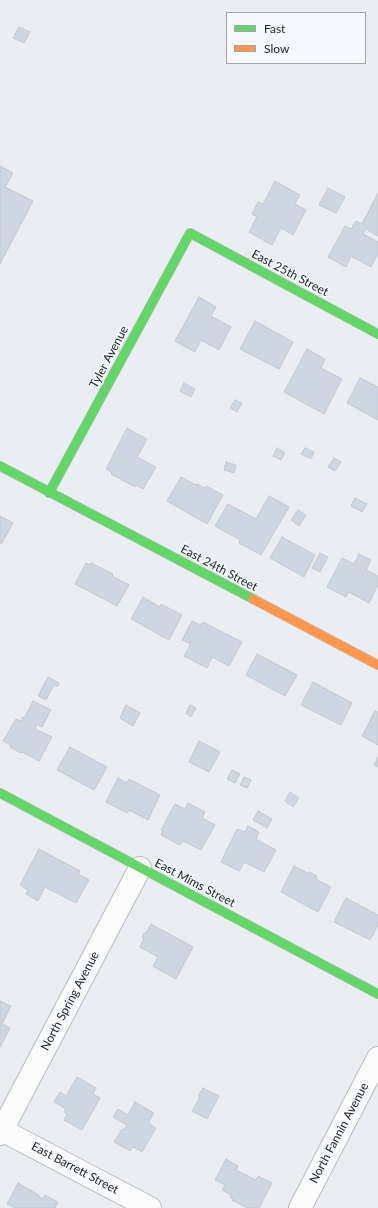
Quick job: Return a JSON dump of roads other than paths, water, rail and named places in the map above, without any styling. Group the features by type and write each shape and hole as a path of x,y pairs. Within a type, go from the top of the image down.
{"street":[{"name":"East 25th Street","path":"190,233 378,334"},
{"name":"Tyler Avenue","path":"49,493 190,233"},
{"name":"East 24th Street","path":"0,466 378,665"},
{"name":"East Mims Street","path":"0,793 378,994"},
{"name":"North Spring Avenue","path":"1,1131 140,868"},
{"name":"North Fannin Avenue","path":"300,1208 378,1058"},
{"name":"East Barrett Street","path":"1,1131 150,1208"}]}
